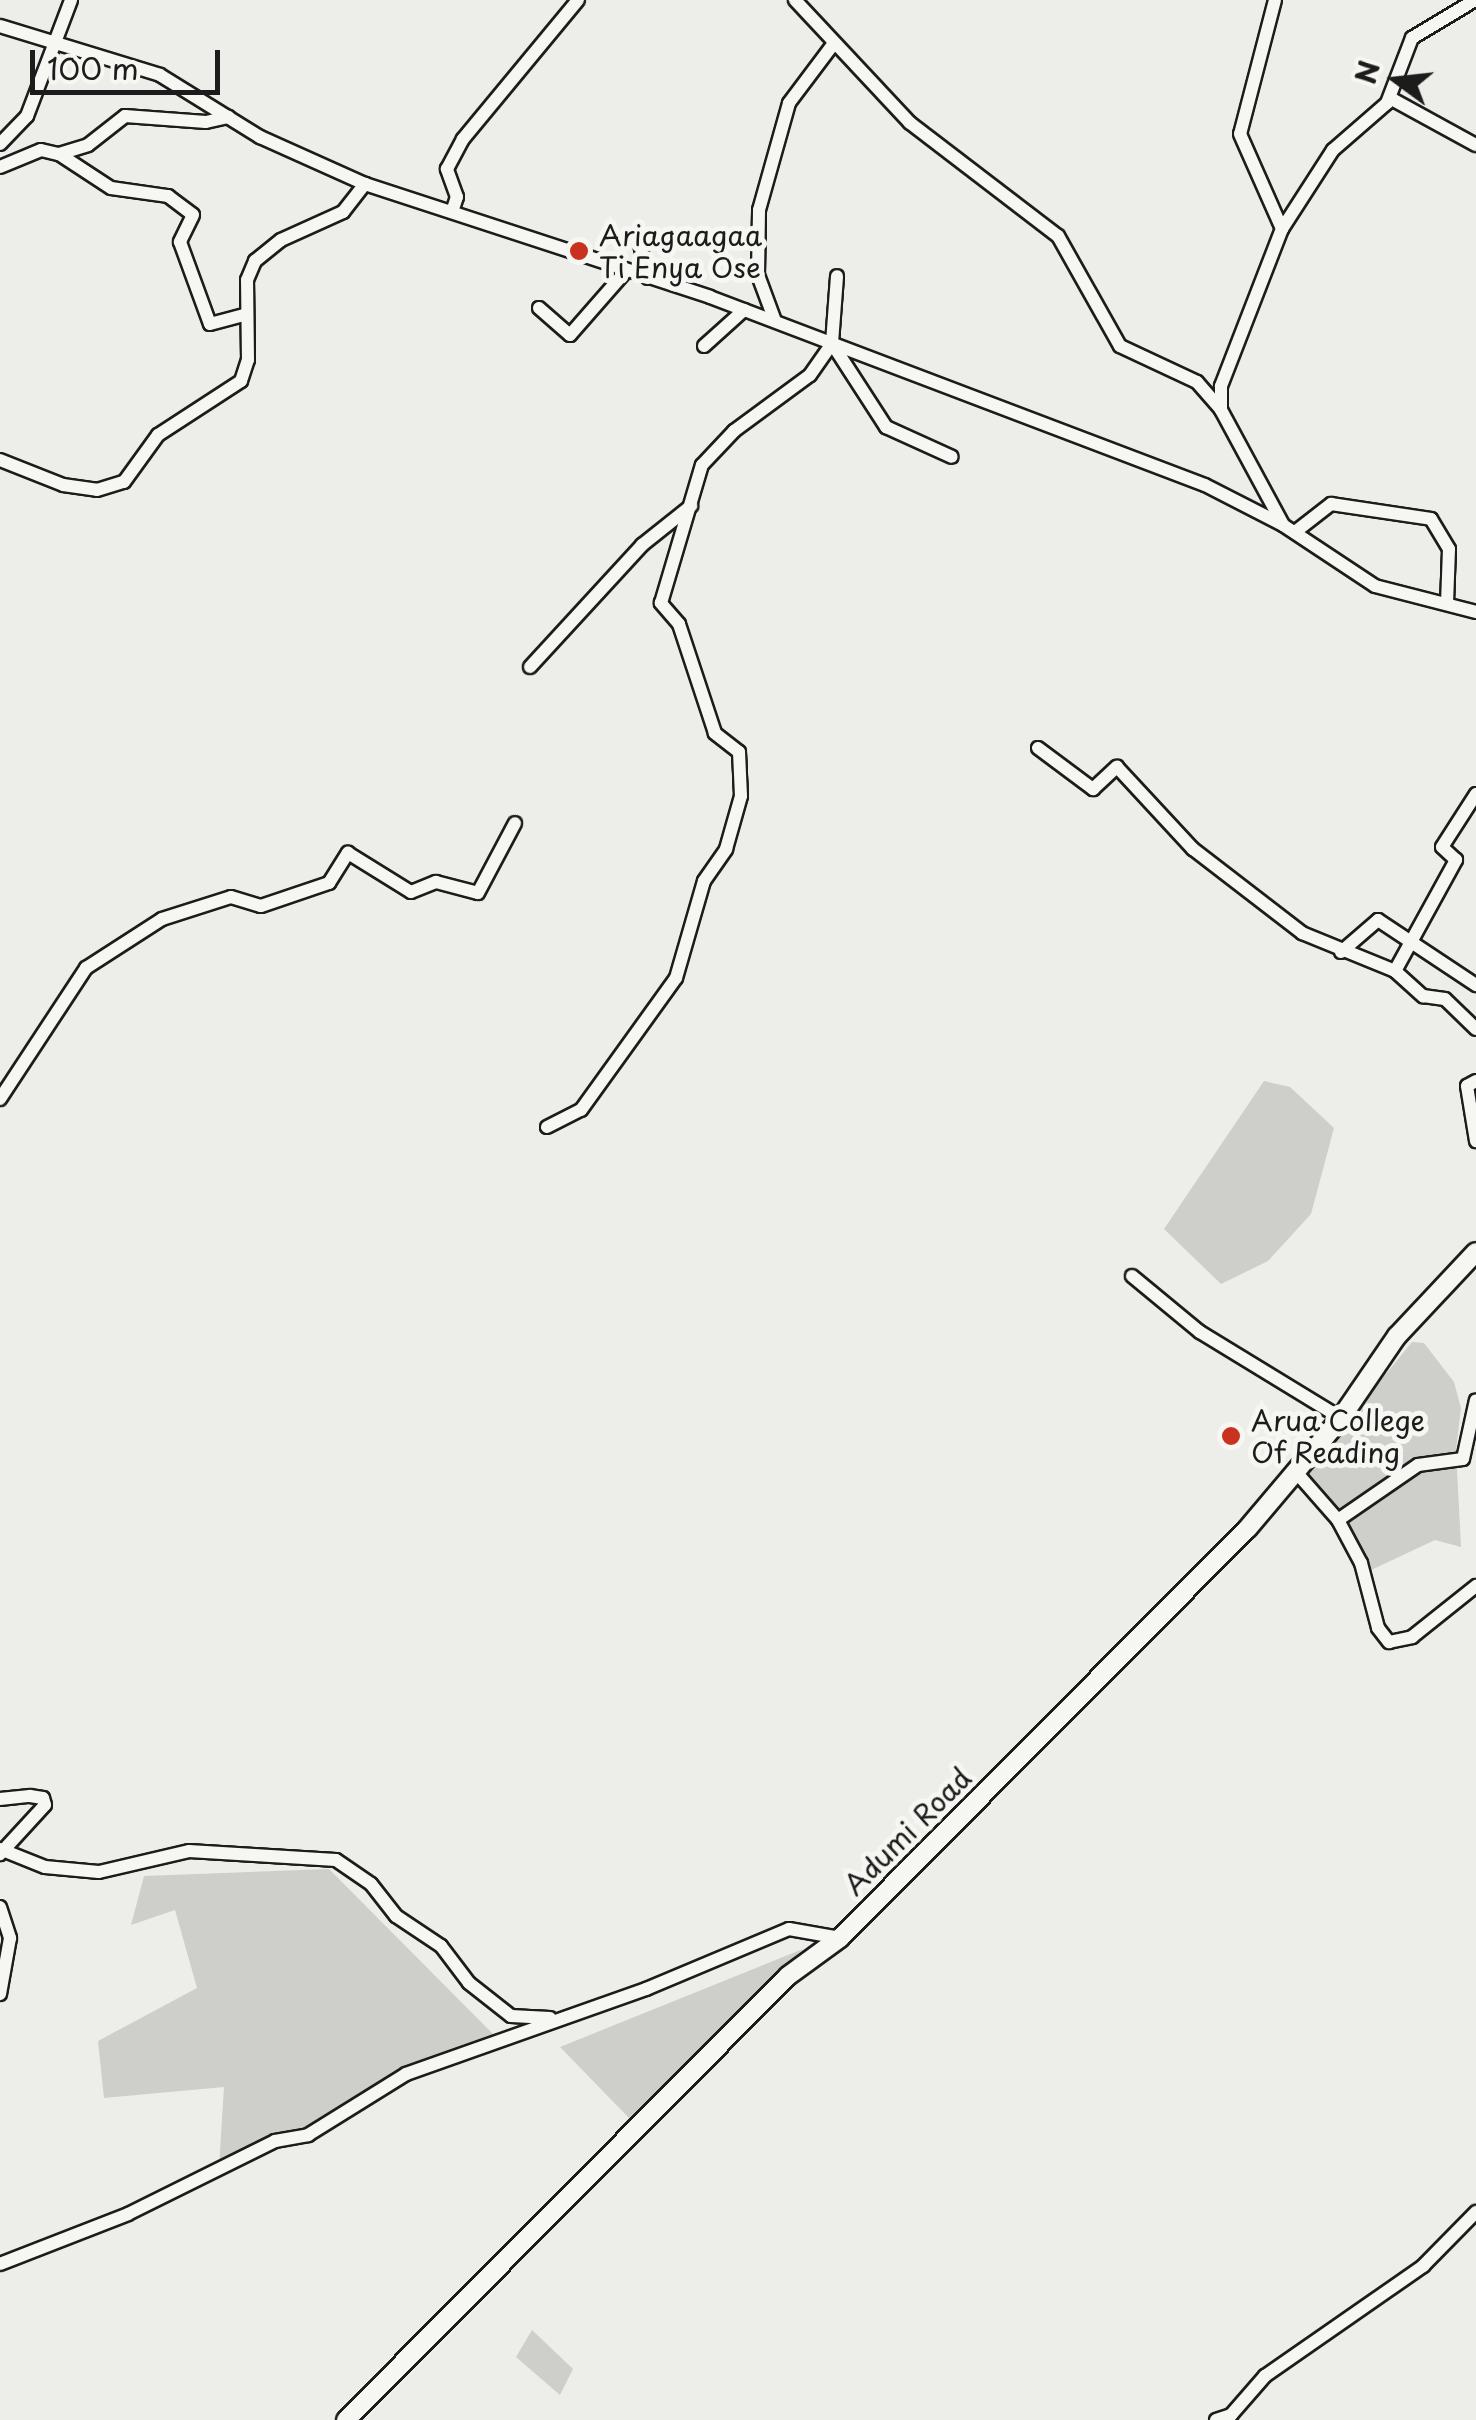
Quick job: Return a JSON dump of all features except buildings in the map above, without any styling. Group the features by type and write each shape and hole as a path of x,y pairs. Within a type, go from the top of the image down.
{"main road":[{"name":"Adumi Road","path":"346,2420 788,1976 840,1938 1074,1707 1296,1472 1341,1418 1396,1336 1476,1252"}],"street":[{"path":"0,144 27,116 71,0"},
{"path":"452,212 457,198 447,169 463,139 578,0"},
{"path":"795,0 910,123 1058,236 1120,346 1197,382 1221,410 1289,528"},
{"path":"1275,0 1240,129 1282,229"},
{"path":"1221,410 1222,386 1282,229 1333,150 1390,98 1412,38 1475,0"},
{"path":"0,26 160,75 228,117 366,184 775,321 1205,485 1289,528 1375,586 1476,612"},
{"path":"775,321 758,275 759,210 789,103 834,43"},
{"path":"1390,98 1476,145"},
{"path":"0,167 41,150 58,154 88,145 125,116 206,122 228,117"},
{"path":"58,154 77,172 111,188 168,196 193,215 180,242 210,324 244,314"},
{"path":"0,460 63,485 97,490 124,482 158,435 241,380 248,360 244,314 255,261 281,240 343,212 366,184"},
{"path":"640,240 648,278"},
{"path":"539,308 570,335 626,271"},
{"path":"548,1127 581,1110 676,978 704,881 726,849 741,796 739,752 715,733 679,624 661,602 702,465 734,430 810,374 832,343 836,276"},
{"path":"704,346 744,310"},
{"path":"832,343 886,426 952,457"},
{"path":"1289,528 1331,504 1430,520 1449,549 1447,603"},
{"path":"530,668 642,544 691,506"},
{"path":"1038,748 1093,789 1117,767 1193,849 1302,933 1396,971 1422,996 1445,999 1476,1029"},
{"path":"1396,971 1456,860 1442,847 1476,794"},
{"path":"0,1099 86,968 162,919 230,897 261,906 329,882 348,852 411,892 436,882 478,893 516,823"},
{"path":"1341,952 1378,920 1413,938 1476,984"},
{"path":"1476,1082 1467,1086 1476,1142"},
{"path":"1132,1276 1200,1332 1341,1418"},
{"path":"1338,1520 1418,1464 1462,1459 1476,1400"},
{"path":"1296,1472 1338,1520 1361,1564 1378,1628 1389,1642 1412,1637 1476,1586"},
{"path":"0,1799 43,1798 44,1806 1,1851 44,1866 99,1872 190,1852 336,1860 371,1884 396,1916 441,1946 469,1983 512,2016 572,2015"},
{"path":"0,1908 10,1938 0,1994"},
{"path":"0,2264 128,2214 274,2141 308,2136 406,2074 572,2015 789,1929 840,1938"},
{"path":"1216,2420 1231,2415 1265,2376 1423,2266 1476,2212"}],"shaded area":[{"path":"1264,1081 1290,1087 1334,1128 1311,1214 1268,1261 1221,1284 1164,1229"},
{"path":"1412,1342 1424,1343 1454,1382 1461,1408 1456,1450 1461,1547 1435,1540 1369,1571 1349,1528 1318,1507 1305,1485 1306,1472"},
{"path":"329,1869 496,2037 219,2167 224,2087 104,2098 98,2041 197,1988 175,1910 131,1925 144,1876"},
{"path":"803,1949 629,2118 560,2047"},
{"path":"532,2330 573,2369 560,2395 516,2357"}],"place":[{"name":"Ariagaagaa Ti Enya Ose","path":"579,251"},
{"name":"Arua College Of Reading","path":"1231,1436"}]}
